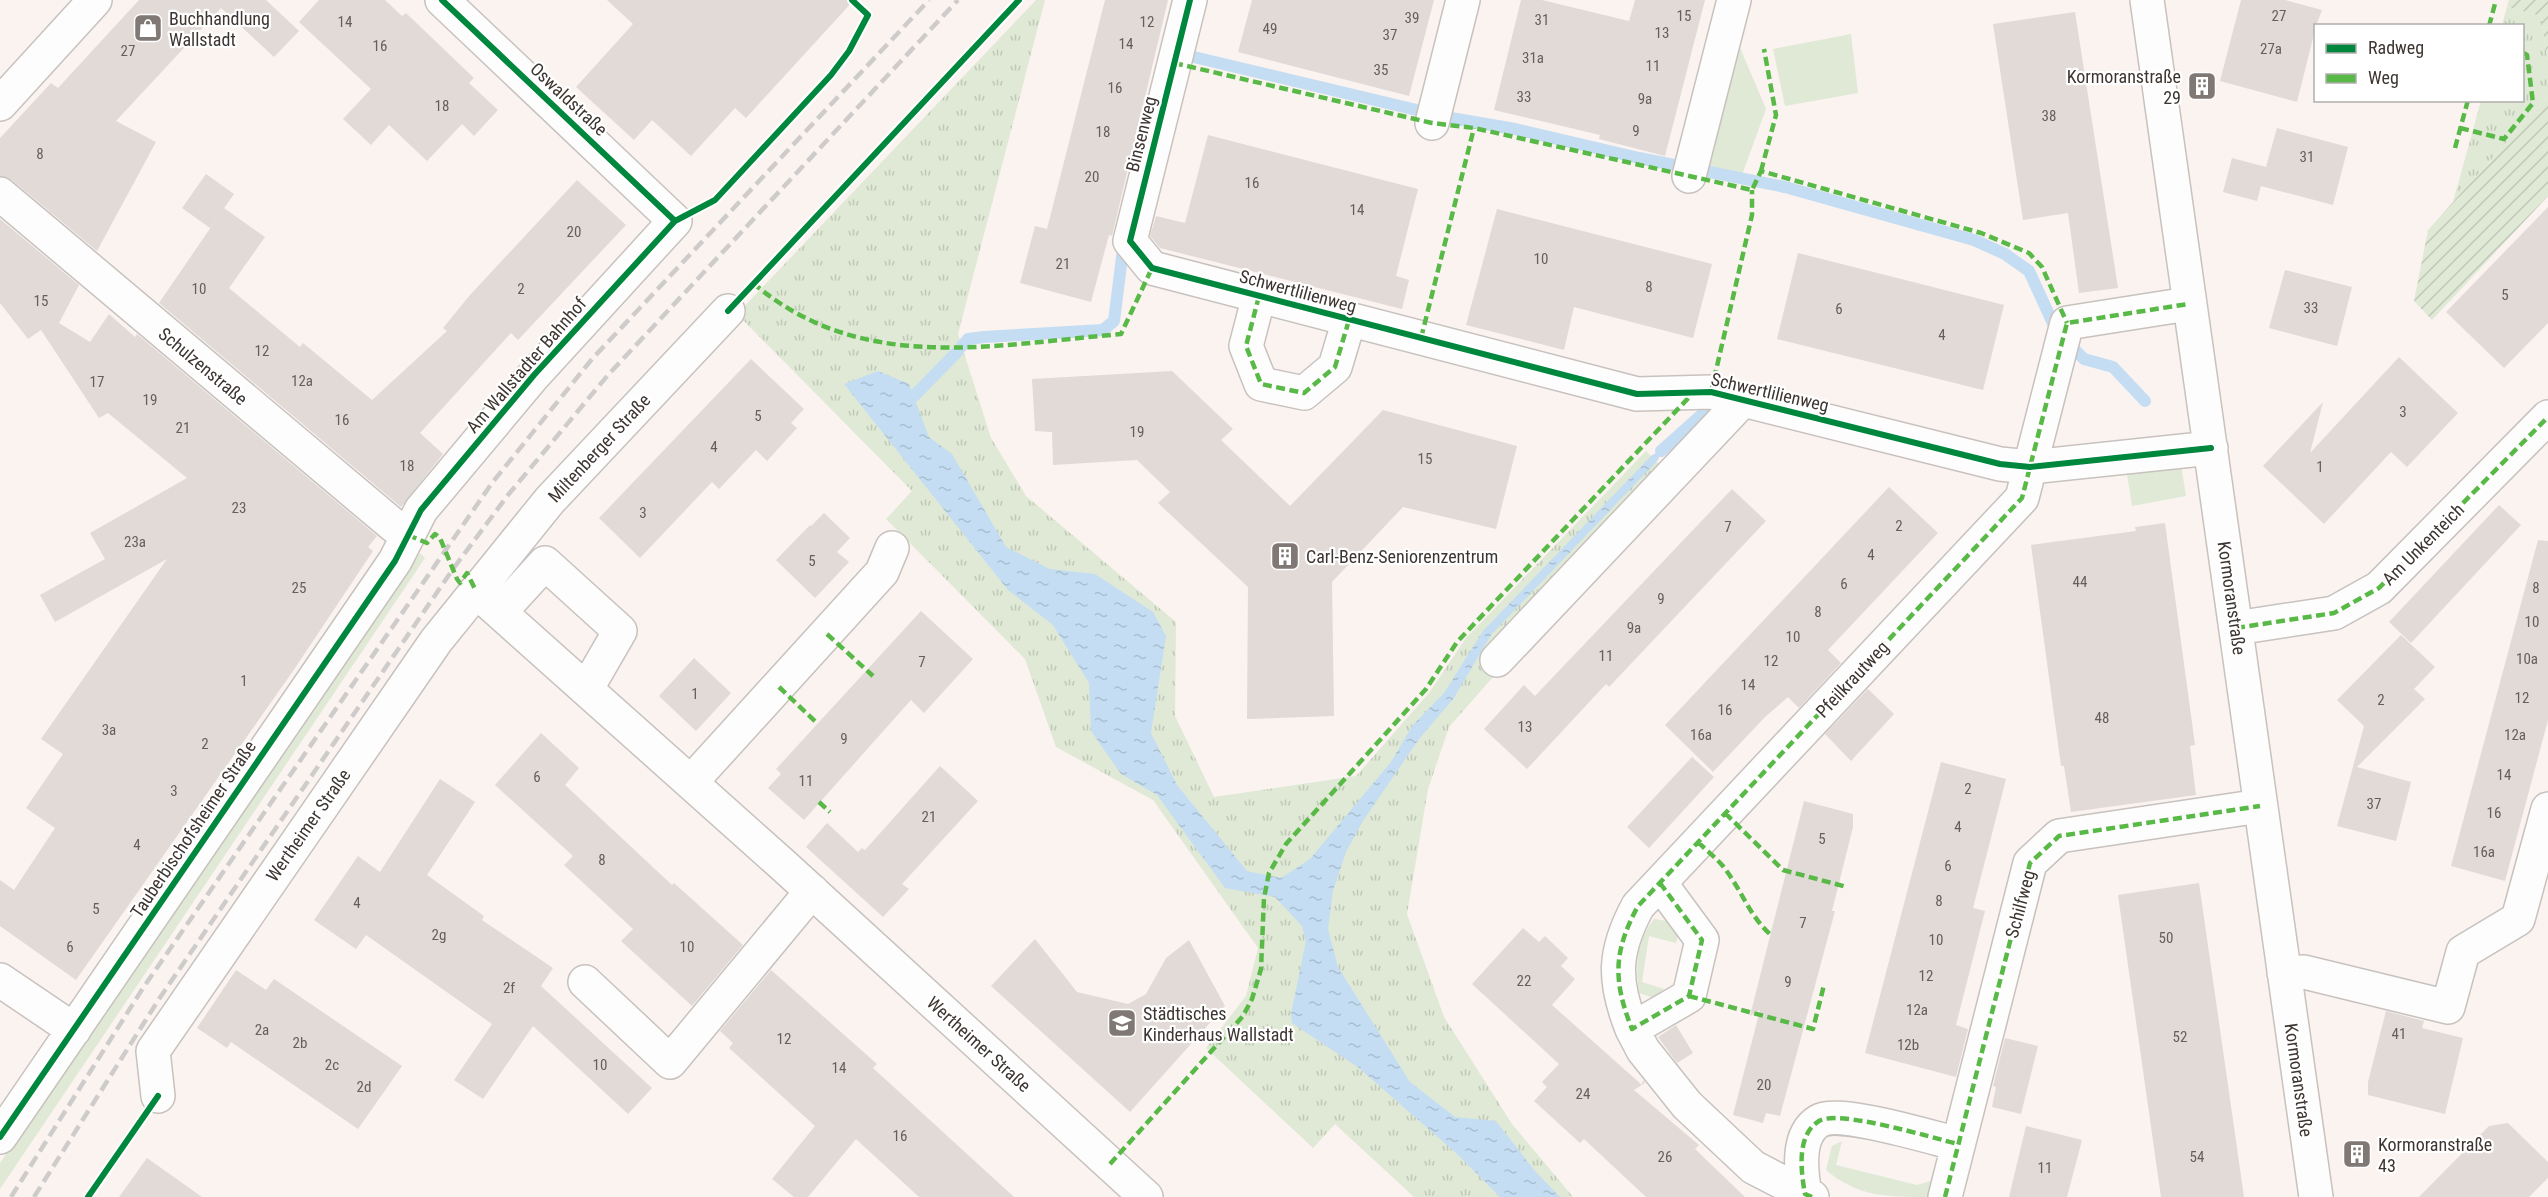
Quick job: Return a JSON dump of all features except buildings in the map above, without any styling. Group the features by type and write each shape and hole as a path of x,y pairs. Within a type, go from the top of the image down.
{"street":[{"path":"0,104 94,0"},
{"name":"Oswaldstraße","path":"442,0 675,221"},
{"name":"Binsenweg","path":"1152,268 1130,241 1190,0"},
{"path":"1432,123 1463,0"},
{"path":"1689,176 1734,0"},
{"name":"Kormoranstraße","path":"2147,0 2188,304 2211,448 2316,1197"},
{"name":"Schulzenstraße","path":"0,194 393,525 408,535"},
{"name":"Am Wallstadter Bahnhof","path":"408,535 421,510 534,375 675,221"},
{"name":"Schwertlilienweg","path":"1152,268 1637,393 1711,392 2000,464 2030,467 2211,448"},
{"name":"Schwertlilienweg","path":"1259,296 1246,346 1261,384 1304,393 1335,367 1349,320"},
{"path":"2030,467 2067,323 2188,304"},
{"name":"Miltenberger Straße","path":"488,601 550,500 728,311"},
{"name":"Schwertlilienweg","path":"1497,660 1743,400"},
{"name":"Am Unkenteich","path":"2236,628 2334,614 2379,588 2548,417"},
{"name":"Pfeilkrautweg","path":"1808,1195 1753,1167 1687,1105 1643,1050 1623,1006 1617,981 1618,953 1626,927 1638,906 2022,498 2030,467"},
{"name":"Tauberbischofsheimer Straße","path":"0,1137 395,561 408,535"},
{"path":"692,783 882,572 892,548"},
{"name":"Wertheimer Straße","path":"158,1096 153,1051 422,661 488,601 545,563 620,631 587,688"},
{"name":"Wertheimer Straße","path":"488,601 812,891 1146,1197"},
{"name":"Schilfweg","path":"1945,1197 2030,863 2060,836 2260,806"},
{"path":"2284,973 2304,972 2448,1007 2463,952 2518,919 2548,809"},
{"path":"1632,1029 1689,996 1702,940 1660,883"},
{"path":"585,982 670,1062 812,891"},
{"path":"0,980 74,1030"},
{"path":"1808,1195 1800,1165 1808,1134 1820,1121 1841,1116 1958,1144"}],"green space":[{"path":"1036,0 1045,0 958,334 991,438 1026,496 1176,622 1175,716 1214,797 1356,776 1429,693 1466,638 1646,451 1661,466 1500,669 1449,727 1428,789 1407,914 1444,1017 1512,1124 1573,1197 1414,1197 1335,1124 1313,1148 1206,1048 1246,996 1258,948 1153,800 1056,747 1025,659 886,519 912,491 737,314"},
{"path":"2509,0 2548,0 2548,63 2541,16 2507,7"},
{"path":"2507,7 2541,16 2548,63 2548,96 2453,202 2481,102 2524,102 2524,24 2502,24"},
{"path":"1851,34 1858,93 1785,106 1773,49"},
{"path":"1738,43 1766,109 1742,175 1702,165"},
{"path":"2548,96 2548,196 2432,320 2414,301 2428,230"},
{"path":"2180,459 2186,496 2132,506 2126,468"},
{"path":"420,553 425,558 0,1189 0,1163"},
{"path":"1654,919 1673,922 1680,930 1676,943 1649,936 1642,982 1664,989 1654,998 1639,993 1637,963 1640,945"},
{"path":"1842,1141 1836,1165 1917,1185 1937,1179 1929,1197 1874,1194 1850,1186 1838,1179 1826,1170 1832,1146"}],"water":[{"path":"878,371 909,384 929,437 952,454 1006,547 1050,569 1095,574 1153,612 1166,636 1151,733 1177,785 1247,871 1281,878 1310,859 1391,762 1412,726 1444,693 1483,631 1652,455 1661,451 1658,460 1491,635 1454,698 1419,739 1363,821 1346,852 1333,891 1328,929 1338,967 1410,1082 1455,1117 1496,1121 1535,1171 1560,1197 1500,1197 1457,1154 1359,1068 1292,1023 1291,1014 1306,941 1302,926 1275,897 1225,888 1157,795 1121,774 1091,731 1089,683 1053,625 1008,590 844,384"}],"waterway":[{"path":"1177,53 1421,111"},
{"path":"1445,117 1515,129 1639,158 1785,187 1974,240 2005,254 2029,271 2057,332 2084,359 2113,367 2145,401"},
{"path":"962,346 968,339 984,337 1103,330 1114,321 1124,241"},
{"path":"914,396 958,351"},
{"path":"1661,451 1707,410"}],"railway":[{"path":"11,1197 143,988 492,483 592,359 929,0"},
{"path":"34,1197 159,999 453,569 508,495 608,375 958,0"}],"marked path":[{"path":"2490,24 2496,0"},
{"path":"1761,171 1776,115 1764,49"},
{"path":"2460,128 2504,139 2533,103 2527,55 2524,53"},
{"path":"1174,63 1432,123 1474,128 1752,190 1761,171 1981,233 2029,253 2042,267 2067,323"},
{"path":"2455,148 2467,102"},
{"path":"1421,338 1474,128"},
{"path":"1711,392 1752,215 1752,190"},
{"path":"753,283 794,312 838,331 883,342 929,347 976,347 1121,334 1152,268"},
{"path":"1259,296 1246,346 1261,384 1304,393 1335,367 1349,320"},
{"path":"1660,883 1702,940 1689,996 1632,1029 1621,996 1618,967 1624,938 1638,906 2022,498 2067,323 2188,304"},
{"path":"1110,1164 1243,1016 1252,999 1261,969 1264,898 1269,873 1286,844 1426,689 1457,642 1695,391"},
{"path":"2236,628 2334,613 2379,588 2548,417"},
{"path":"408,535 427,543 435,534 440,538 457,579 460,583 467,573 476,591"},
{"path":"827,634 873,676"},
{"path":"779,687 817,723"},
{"path":"819,802 830,812"},
{"path":"1945,1197 2030,863 2059,836 2260,806"},
{"path":"1725,813 1783,870 1847,887"},
{"path":"1698,842 1722,865 1751,911 1771,935"},
{"path":"1689,996 1813,1029 1824,985"},
{"path":"1812,1197 1805,1194 1802,1154 1807,1135 1819,1121 1829,1118 1865,1121 1958,1144"}],"cycle path":[{"path":"442,0 675,221"},
{"path":"0,1137 395,561 421,510 534,375 675,221 715,200 831,75 849,51 868,15 852,0"},
{"path":"728,311 1019,0"},
{"path":"1190,0 1130,241 1152,268 1637,394 1711,392 2000,464 2030,467 2211,448"},
{"path":"88,1197 158,1096"}],"place":[{"name":"Buchhandlung Wallstadt","path":"148,28"},
{"name":"Kormoranstraße 29","path":"2202,86"},
{"name":"Carl-Benz-Seniorenzentrum","path":"1285,556"},
{"name":"Städtisches Kinderhaus Wallstadt","path":"1122,1023"},
{"name":"Kormoranstraße 43","path":"2357,1154"}]}
